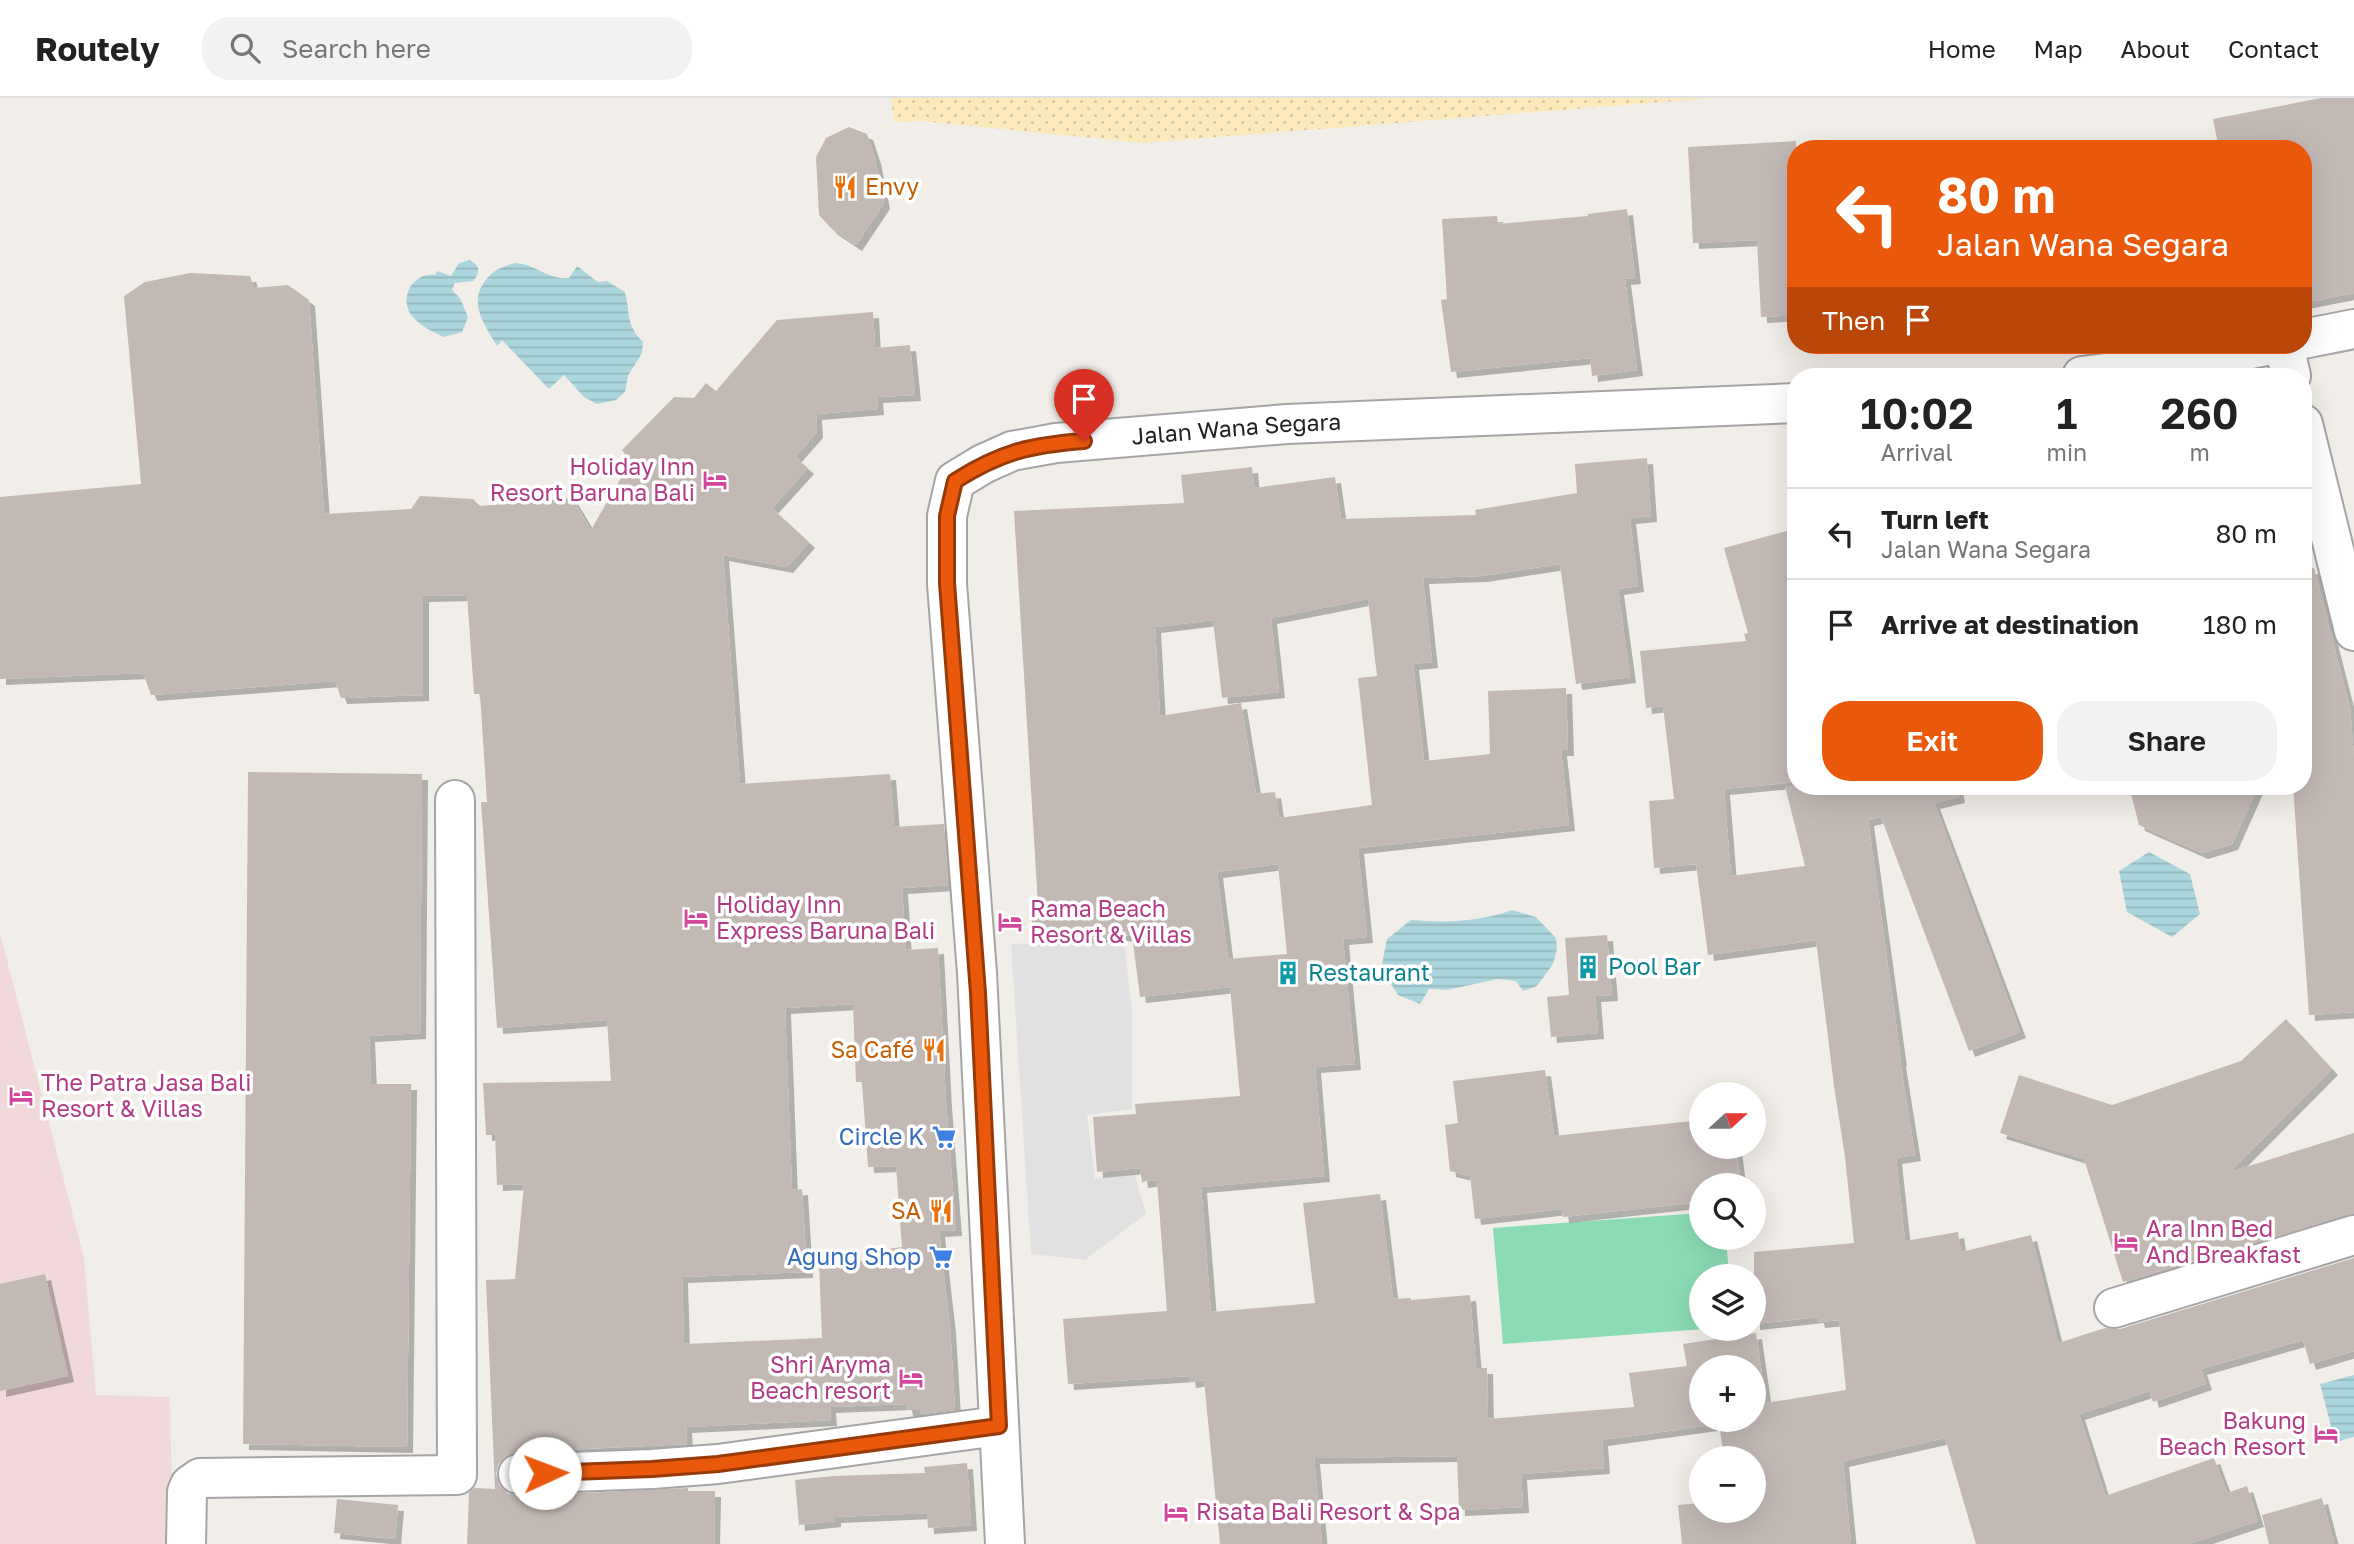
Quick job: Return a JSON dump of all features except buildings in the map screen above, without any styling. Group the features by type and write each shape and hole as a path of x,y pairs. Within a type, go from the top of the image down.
{"street":[{"path":"2312,337 2354,330"},
{"path":"2143,368 2225,354"},
{"name":"Jalan Wana Segara","path":"1005,1544 978,986 947,583 947,516 955,481 1012,451 1056,443 1287,424 1787,403"},
{"path":"2312,461 2354,631"},
{"path":"186,1544 187,1492 190,1485 200,1478 457,1475 455,800"},
{"path":"2114,1308 2354,1235"},
{"path":"518,1474 718,1464 999,1426"}],"shaded area":[{"name":"The Patra Jasa Bali Resort & Villas","path":"0,933 84,1258 96,1395 170,1397 173,1544 0,1544"},
{"path":"1124,941 1132,1011 1132,1109 1087,1115 1095,1179 1135,1175 1146,1214 1085,1260 1031,1254 1011,944"}],"sand":[{"path":"891,98 1713,98 1143,143 921,121 894,122"}],"green space":[{"path":"1689,1214 1689,1250 1727,1250 1728,1264 1689,1264 1689,1330 1503,1344 1493,1228"}],"water":[{"path":"470,260 478,269 476,278 473,281 455,283 452,290 460,298 468,317 462,332 444,337 412,316 408,309 407,294 414,282 420,278 435,275 437,271 451,276 459,263"},
{"path":"515,263 561,278 569,278 577,266 598,282 607,281 625,292 633,330 643,342 642,353 628,376 625,392 616,400 597,404 584,397 564,375 549,389 502,340 497,346 478,308 479,292 493,273"},
{"path":"2149,852 2190,874 2200,914 2172,937 2127,912 2119,871"},
{"path":"1512,910 1536,917 1556,938 1557,949 1553,964 1537,986 1523,991 1516,981 1498,979 1447,990 1429,989 1420,1004 1398,995 1386,976 1382,964 1387,939 1411,920 1462,921"},
{"path":"2354,1375 2354,1437 2335,1442 2320,1384"}],"place":[{"name":"Envy","path":"845,187"},
{"name":"Holiday Inn Resort Baruna Bali","path":"715,480"},
{"name":"Holiday Inn Express Baruna Bali","path":"696,918"},
{"name":"Rama Beach Resort & Villas","path":"1010,922"},
{"name":"Pool Bar","path":"1588,967"},
{"name":"Restaurant","path":"1288,973"},
{"name":"Sa Café","path":"934,1050"},
{"name":"The Patra Jasa Bali Resort & Villas","path":"21,1096"},
{"name":"Circle K","path":"944,1137"},
{"name":"SA","path":"941,1211"},
{"name":"Ara Inn Bed And Breakfast","path":"2126,1242"},
{"name":"Agung Shop","path":"941,1257"},
{"name":"Shri Aryma Beach resort","path":"911,1378"},
{"name":"Bakung Beach Resort","path":"2326,1434"},
{"name":"Risata Bali Resort & Spa","path":"1176,1512"}],"route":[{"path":"545,1473 718,1464 999,1426 978,993 947,583 947,516 955,481 983,464 1012,451 1084,441"}]}
